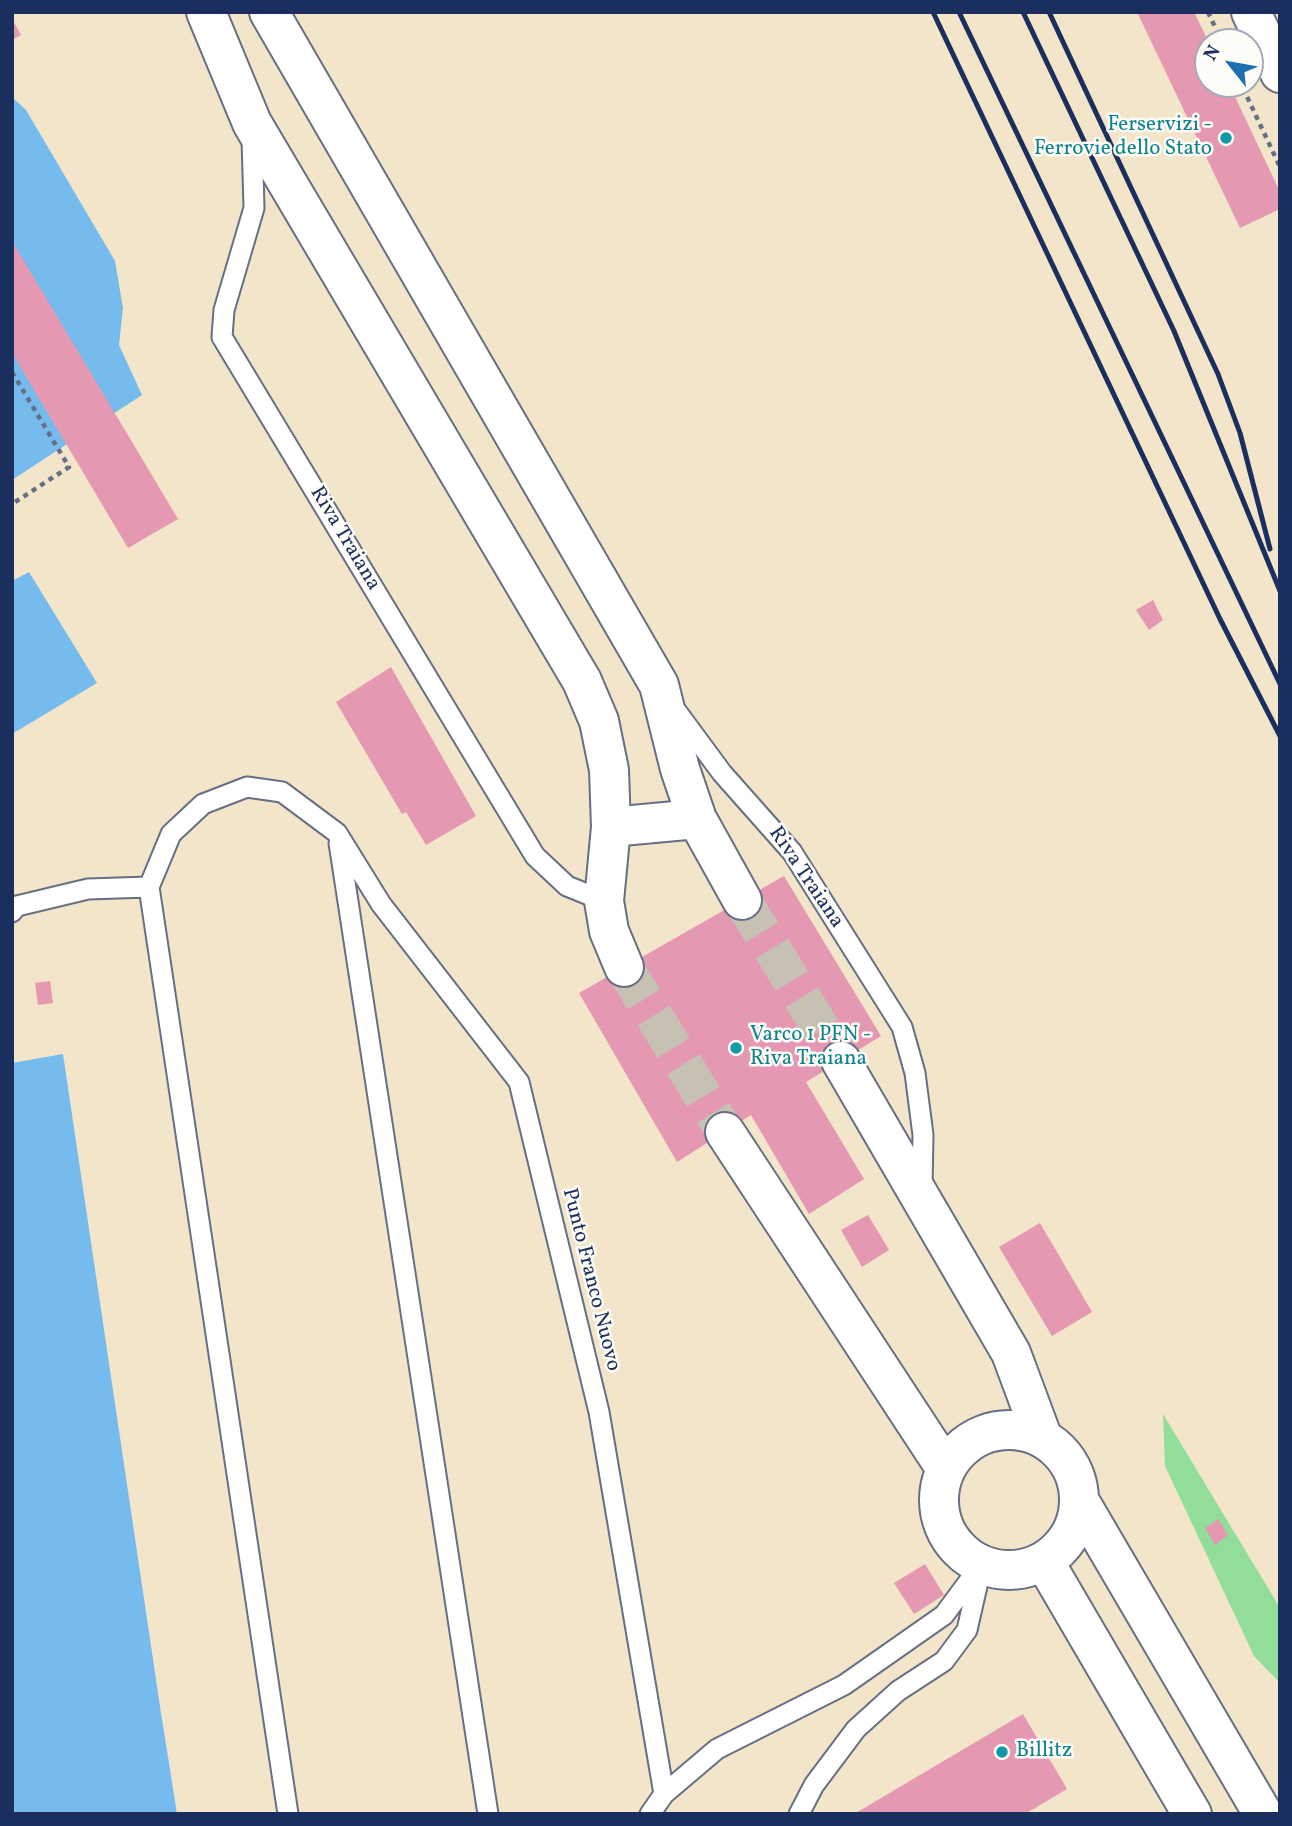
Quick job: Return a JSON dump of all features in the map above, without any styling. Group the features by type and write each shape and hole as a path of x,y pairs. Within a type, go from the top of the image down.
{"street":[{"name":"Riva Traiana","path":"206,12 252,123 582,681 599,721 609,769 611,827 604,901 610,931 624,967"},
{"name":"Riva Traiana","path":"269,12 659,685 680,769 697,819 742,900"},
{"path":"1251,12 1280,73"},
{"path":"611,827 697,819"},
{"path":"841,1061 1011,1353 1043,1438"},
{"path":"725,1132 946,1469"},
{"path":"999,1430 1022,1431 1043,1438 1059,1450 1070,1465 1077,1482 1079,1500 1071,1531 1060,1549 1044,1561 1024,1569 1003,1570 981,1565 962,1553 948,1535 940,1514 939,1491 946,1469 959,1451 978,1437 999,1430"},
{"path":"1079,1500 1263,1814"},
{"path":"1044,1561 1192,1814"}],"lane":[{"name":"Riva Traiana","path":"252,123 254,208 224,310 222,337 535,856 567,886 604,901"},
{"name":"Riva Traiana","path":"659,685 693,737 792,852 902,1027 915,1073 923,1135 922,1198"},
{"name":"Punto Franco Nuovo","path":"149,887 171,834 203,804 247,787 282,792 337,833 381,904 519,1083 599,1412 664,1794"},
{"path":"337,833 488,1814"},
{"path":"12,912 18,906 88,889 149,887 288,1814"},
{"path":"650,1814 664,1794 717,1749 844,1685 944,1615 981,1565"},
{"path":"799,1814 814,1785 856,1728 898,1691 944,1661 967,1630 981,1565"}],"path":[{"path":"1248,98 1280,167"},
{"path":"12,372 69,467 12,504"}],"green space":[{"path":"1163,1414 1280,1608 1280,1683 1254,1656 1165,1466"}],"water":[{"path":"12,97 26,110 115,261 123,308 119,345 142,395 12,480"},
{"path":"29,572 97,683 12,734 12,581"},
{"path":"63,1054 177,1814 12,1814 12,1063"}],"building":[{"name":"Ferservizi - Ferrovie dello Stato","path":"1137,12 1194,12 1202,28 1194,28 1194,98 1236,98 1280,192 1280,209 1240,228"},
{"path":"12,19 21,35 12,40"},
{"path":"12,241 178,519 128,548 12,353"},
{"path":"1153,600 1163,620 1149,630 1136,610"},
{"path":"391,667 476,816 426,845 406,812 402,814 336,702"},
{"name":"Varco 1 PFN - Riva Traiana","path":"784,876 881,1036 806,1082 864,1179 809,1214 751,1115 677,1162 579,993"},
{"path":"50,981 53,1003 38,1005 35,983"},
{"path":"868,1215 889,1250 862,1267 841,1230"},
{"path":"1040,1223 1092,1312 1052,1336 999,1247"},
{"path":"1218,1519 1228,1535 1215,1545 1205,1528"},
{"path":"925,1564 944,1595 914,1614 894,1583"},
{"name":"Billitz","path":"1023,1714 1067,1789 1025,1814 854,1814"}],"tunnel":[{"path":"742,900 841,1061"},
{"path":"624,967 725,1132"}],"railway":[{"path":"933,12 1220,619 1280,736"},
{"path":"959,12 1280,684"},
{"path":"1023,12 1174,331 1280,591"},
{"path":"1049,12 1218,374 1240,433 1270,549"}],"place":[{"name":"Ferservizi - Ferrovie dello Stato","path":"1226,138"},
{"name":"Varco 1 PFN - Riva Traiana","path":"736,1048"},
{"name":"Billitz","path":"1002,1752"}]}
